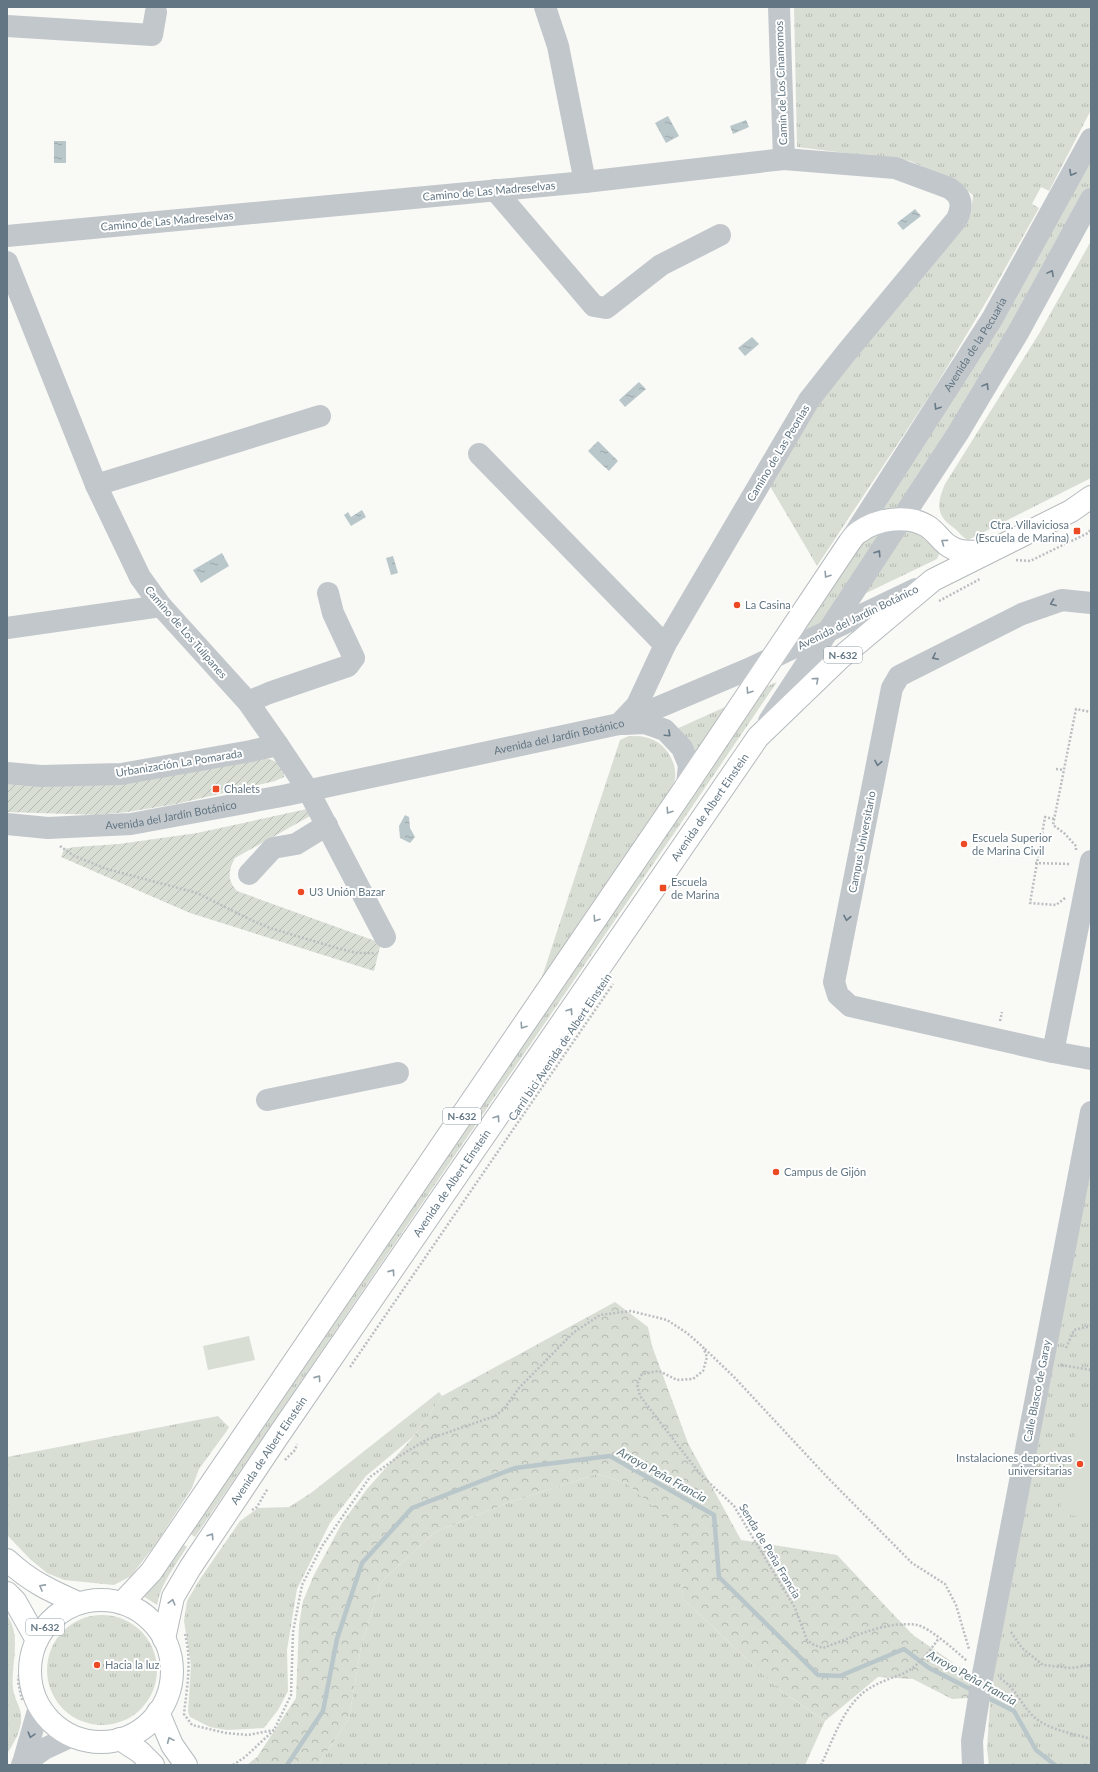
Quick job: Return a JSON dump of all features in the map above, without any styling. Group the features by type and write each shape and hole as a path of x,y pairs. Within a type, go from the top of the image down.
{"main road":[{"name":"Avenida del Jardín Botánico","path":"933,580 1001,557 1081,508 1091,497"},
{"name":"Avenida de la Pecuaria","path":"770,659 792,630 849,543 859,532 878,522 900,519 911,520 927,526 940,540 961,551 1001,557"},
{"name":"Avenida de Albert Einstein","path":"164,1638 173,1596 190,1568 278,1436 758,737 840,658 933,580"},
{"name":"N-632","path":"122,1603 151,1572 687,785 770,659"},
{"path":"7,1560 22,1574 41,1587 78,1604"},
{"name":"N-632","path":"7,1594 15,1601 29,1643 30,1680 33,1693 31,1704 53,1724 72,1736 91,1741 120,1739 140,1730 158,1712 167,1696 171,1677 171,1660 164,1638 153,1622 138,1610 122,1603 103,1600 78,1604 60,1613 29,1643"},
{"path":"158,1712 172,1745 186,1765"},
{"path":"120,1739 140,1752 153,1765"}],"street":[{"path":"545,7 558,46 585,182"},
{"name":"Camín de Los Cinamomos","path":"779,7 784,159"},
{"path":"7,26 152,35 156,12"},
{"name":"Avenida de la Pecuaria","path":"849,543 992,319 1091,139"},
{"name":"Camino de Las Madreselvas","path":"7,236 585,182 784,159 895,168 949,188 956,192 961,201"},
{"path":"495,190 594,306 606,308 661,265 720,235"},
{"path":"827,633 958,432 1019,331 1091,199"},
{"name":"Camino de Las Peonias","path":"619,724 637,705 664,645 809,400 957,219 961,210 961,201"},
{"name":"Camino de Los Tulipanes","path":"7,262 96,484 140,577 161,606 248,702 278,745 308,790 385,937"},
{"path":"96,484 320,416"},
{"path":"479,454 664,645"},
{"path":"927,526 923,508 928,478"},
{"name":"Avenida del Jardín Botánico","path":"7,824 58,828 131,824 308,790 619,724 705,689 827,633 933,580"},
{"path":"248,702 269,693 348,666 354,658 333,613 328,593"},
{"name":"Campus Universitario","path":"1091,603 1062,600 1029,612 899,676 892,688 834,982 838,995 850,1006 1053,1052 1091,1059"},
{"path":"7,628 161,606"},
{"name":"Avenida de Albert Einstein","path":"758,737 827,633"},
{"path":"619,724 645,723 666,730 682,748 689,765 687,785"},
{"name":"Urbanización La Pomarada","path":"7,773 41,776 121,774 278,745"},
{"path":"248,874 273,848 296,844 327,825"},
{"path":"1053,1052 1079,859"},
{"path":"267,1100 398,1073"},
{"name":"Calle Blasco de Garay","path":"973,1765 972,1741 983,1673 1056,1364 1091,1112"},
{"path":"22,1764 31,1704"},
{"path":"22,1764 44,1749 72,1736"}],"path":[{"path":"1001,557 1030,561 1088,533 1091,529"},
{"path":"934,604 982,578"},
{"path":"1036,863 1079,859 1076,846 1064,833 1053,825 1076,709 1091,712"},
{"path":"1056,769 1064,770"},
{"path":"1054,819 1045,817 1030,903 1056,906 1069,895"},
{"path":"58,828 59,846 74,856 107,869 197,893 270,928 357,953 373,953 385,937"},
{"name":"Carril bici Avenida de Albert Einstein","path":"349,1368 616,979"},
{"path":"1001,1019 1002,1012"},
{"name":"Senda de Peña Francia","path":"233,1765 245,1757 274,1730 291,1694 293,1632 302,1585 322,1546 370,1477 398,1457 426,1440 496,1416 504,1408 518,1388 573,1333 600,1315 631,1311 667,1320 687,1333 735,1378 828,1478 912,1563 945,1584 956,1605 967,1647 983,1673"},
{"path":"1064,1352 1074,1330 1091,1326"},
{"name":"Senda de Peña Francia","path":"703,1347 707,1357 703,1371 693,1379 677,1380 659,1371 642,1374 637,1384 640,1396 700,1474 734,1506 795,1608 807,1640 814,1645 823,1648 887,1626 918,1625 939,1638 983,1673 1013,1688 1033,1716 1046,1726 1091,1739"},
{"path":"1056,1364 1091,1370"},
{"path":"281,1465 295,1450 300,1439"},
{"path":"246,1514 257,1507 270,1483"},
{"path":"1012,1626 1011,1633 1022,1648 1042,1665 1072,1668 1091,1665"},
{"path":"183,1627 189,1656 189,1678 184,1714 192,1725 226,1733 248,1735 274,1730"},
{"path":"821,1765 847,1710 864,1692 884,1680 903,1674 913,1667 928,1654 939,1638"},
{"path":"29,1643 18,1682 31,1704"}],"green space":[{"path":"794,7 1091,7 1091,110 1049,191 1041,187 1032,204 1039,208 989,297 934,389 817,566 767,481 844,364 971,213 973,195 952,180 910,161 797,147"},
{"path":"1091,139 1091,199 827,633 792,630"},
{"path":"1091,241 1091,478 968,540 943,518 939,508 939,503 945,484 1040,332"},
{"path":"906,524 941,550 937,559 858,597"},
{"path":"777,682 195,1537 189,1533 763,688"},
{"path":"734,703 696,760 674,730"},
{"path":"629,736 648,738 662,746 673,761 675,779 668,794 541,980 620,740"},
{"path":"266,758 279,764 283,769 284,777 275,781 176,804 128,812 98,815 7,812 7,783"},
{"path":"307,809 312,815 235,858 230,871 231,883 237,891 381,943 374,971 190,913 61,857 64,849 119,844 197,833"},
{"path":"1091,1163 1091,1765 989,1765 987,1749 992,1672"},
{"path":"615,1302 648,1327 652,1346 688,1443 741,1540 837,1555 913,1635 974,1677 968,1698 952,1699 913,1679 878,1677 825,1721 781,1691 683,1599 679,1530 626,1483 597,1474 513,1501 435,1532 381,1582 361,1647 349,1718 318,1765 247,1765 257,1757 296,1698 299,1625 303,1601 314,1575 342,1523 367,1489 414,1436 442,1396"},
{"path":"249,1336 255,1360 208,1370 203,1346"},
{"path":"439,1392 442,1396 414,1436 366,1476 330,1523 297,1589 287,1650 288,1691 278,1710 264,1728 227,1730 210,1727 190,1717 188,1712 191,1665 184,1621 187,1601 200,1579 240,1521 258,1508 289,1507 311,1493"},
{"name":"Instalaciones deportivas universitarias","path":"1080,1413 1091,1415 1091,1519 1059,1513"},
{"path":"218,1416 229,1427 199,1469 192,1488 155,1545 131,1576 114,1585 64,1580 47,1573 30,1559 7,1535 7,1457"},
{"path":"597,1474 626,1483 680,1530 683,1599 781,1691 825,1721 805,1765 318,1765 349,1718 361,1647 381,1582 435,1532 513,1501"},
{"path":"181,1543 187,1547 165,1582 157,1605 143,1596 150,1589"},
{"path":"7,1615 14,1632 15,1650 13,1688 20,1708 21,1723 14,1743 7,1754"},
{"path":"102,1615 123,1619 133,1624 141,1631 148,1639 153,1649 157,1670 153,1691 148,1701 141,1709 133,1716 123,1721 102,1725 81,1721 71,1716 63,1709 56,1701 51,1691 47,1670 51,1649 56,1639 63,1631 71,1624 81,1619"}],"water":[{"path":"668,116 679,136 666,143 655,123"},
{"path":"746,120 749,127 733,134 730,126"},
{"path":"54,141 66,141 66,163 54,163"},
{"path":"915,209 921,216 903,230 897,223"},
{"path":"752,337 759,344 745,356 738,348"},
{"path":"639,382 646,389 625,407 619,400"},
{"path":"598,441 618,461 609,471 588,451"},
{"path":"362,510 366,517 351,526 344,515 348,512 351,517"},
{"path":"222,553 229,566 201,583 193,570"},
{"path":"393,556 398,573 391,575 386,558"},
{"path":"405,815 409,817 410,828 415,837 410,843 400,838 399,826"}],"waterway":[{"name":"Arroyo Peña Francia","path":"287,1765 323,1711 337,1639 362,1563 412,1508 515,1468 610,1456 714,1515 719,1577 818,1675 840,1676 904,1649 929,1668 974,1691"},
{"name":"Arroyo Peña Francia","path":"986,1697 1014,1711 1036,1750 1055,1765"}],"place":[{"name":"Ctra. Villaviciosa (Escuela de Marina)","path":"1077,531"},
{"name":"La Casina","path":"737,605"},
{"name":"Chalets","path":"216,789"},
{"name":"Escuela Superior de Marina Civil","path":"964,844"},
{"name":"Escuela de Marina","path":"663,888"},
{"name":"U3 Unión Bazar","path":"301,892"},
{"name":"Campus de Gijón","path":"776,1172"},
{"name":"Instalaciones deportivas universitarias","path":"1080,1464"},
{"name":"Hacia la luz","path":"97,1665"}]}
